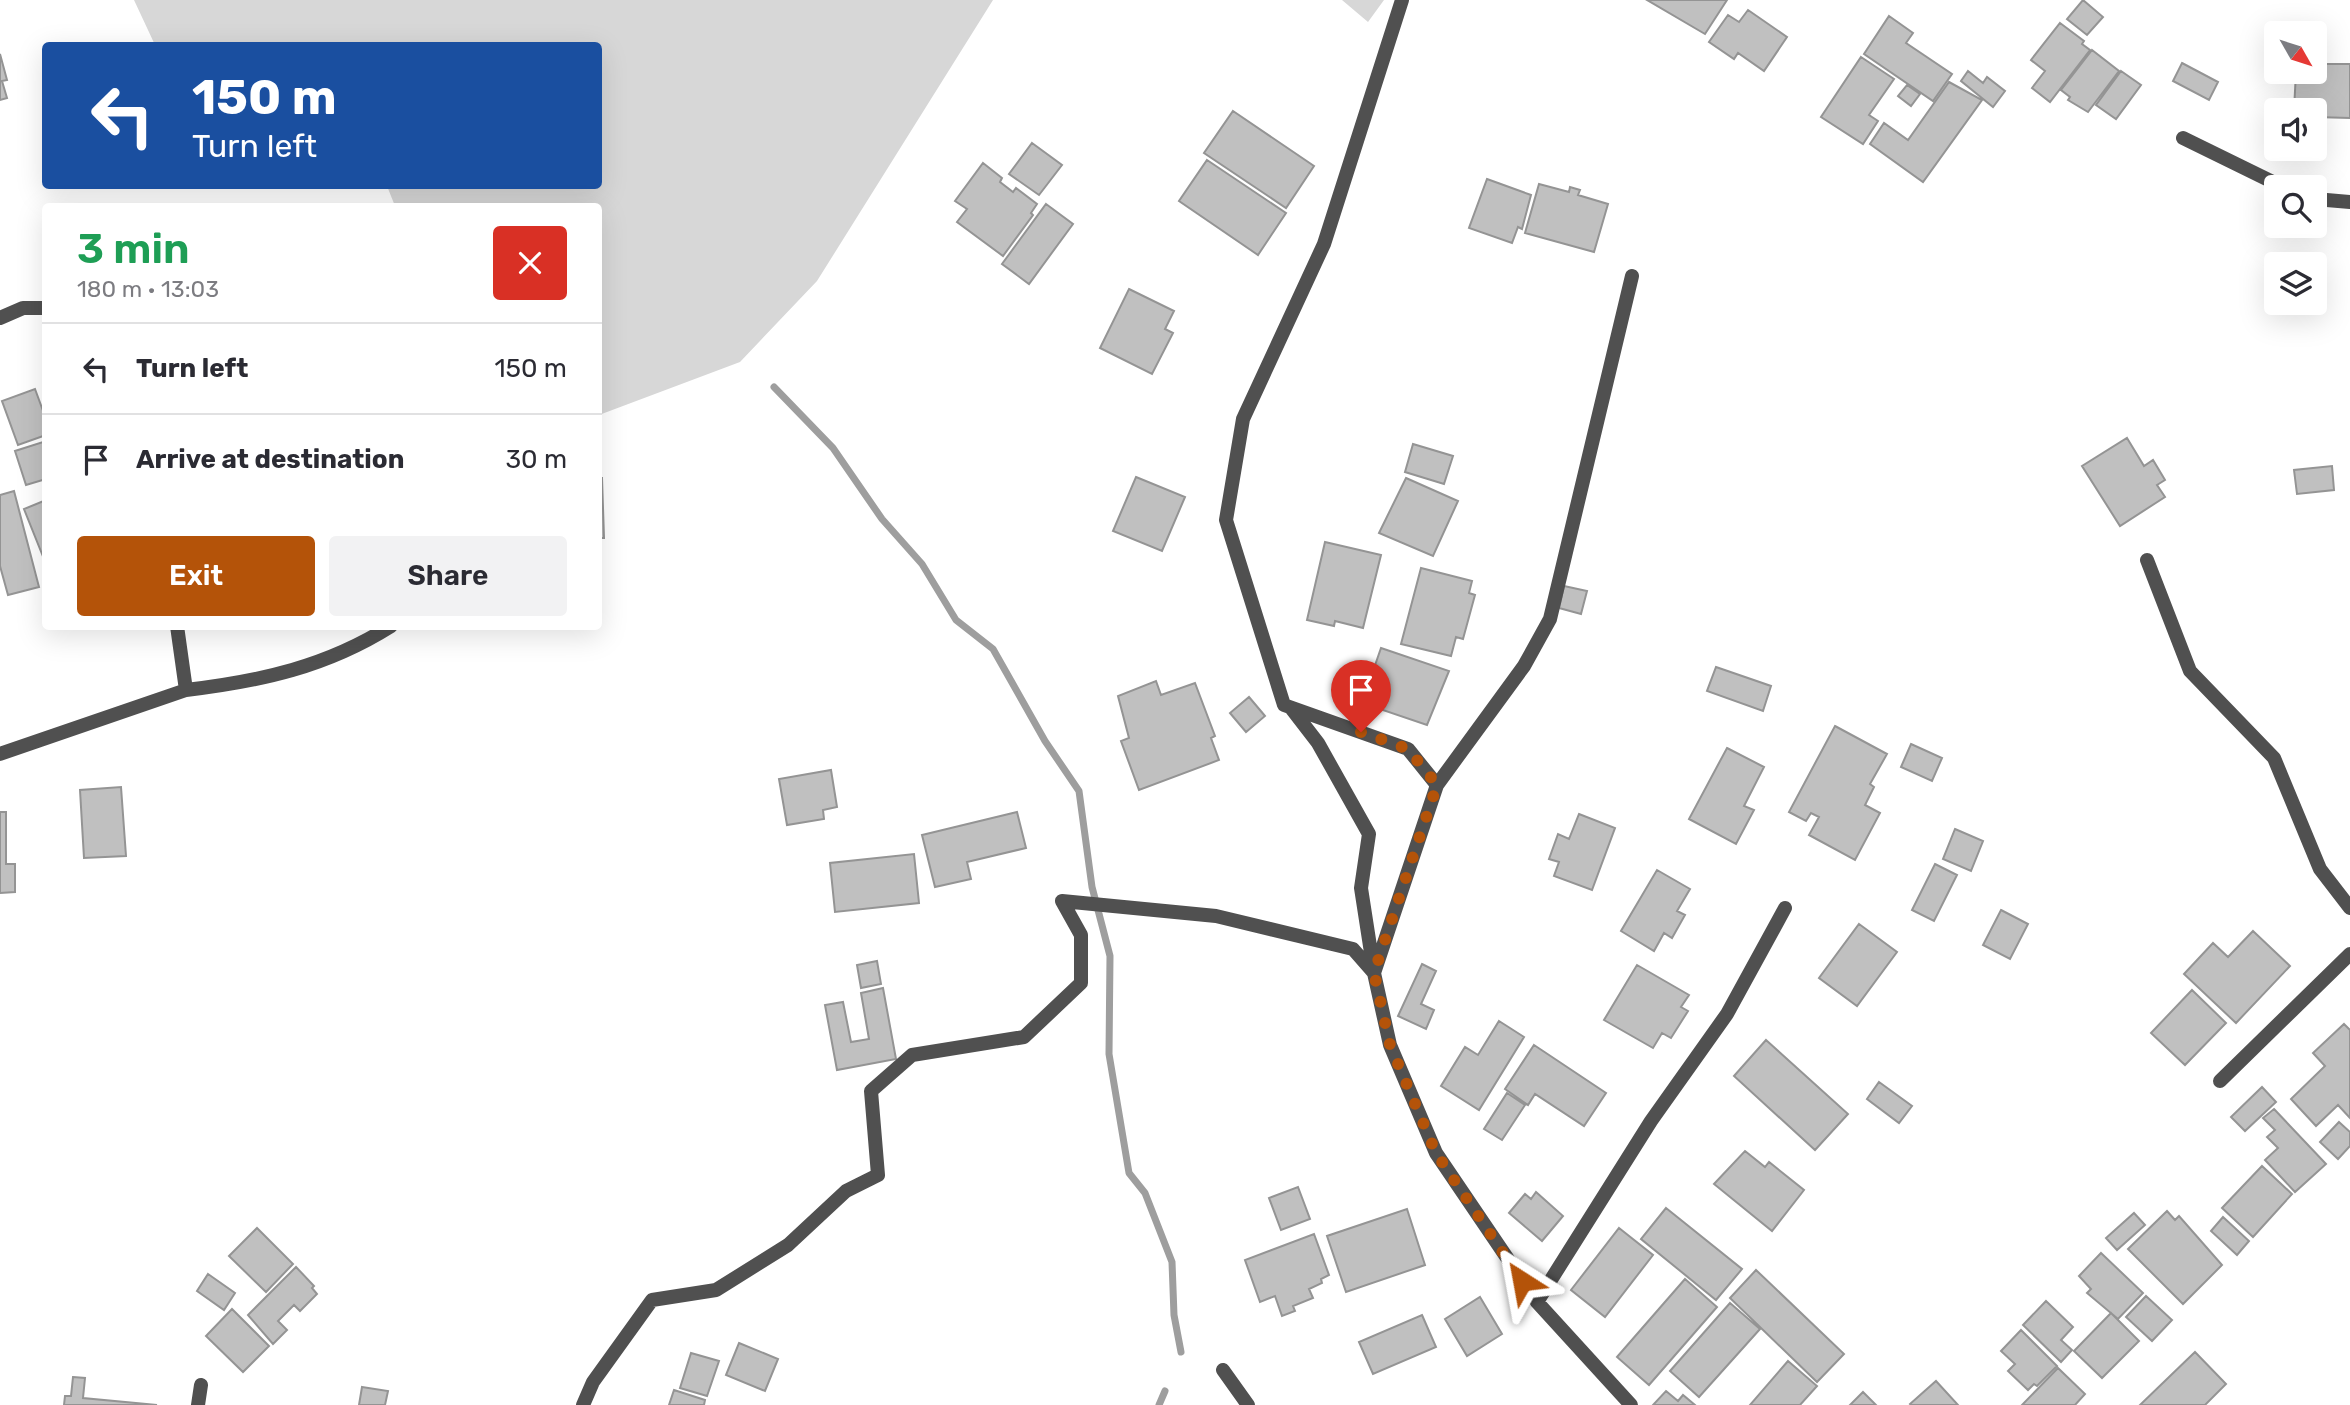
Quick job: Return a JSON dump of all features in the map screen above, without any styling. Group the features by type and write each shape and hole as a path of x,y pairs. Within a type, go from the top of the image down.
{"street":[{"path":"1402,0 1324,244 1243,419 1226,520 1284,705 1408,749 1437,785"},
{"path":"2183,138 2264,178"},
{"path":"2327,200 2350,202"},
{"path":"1374,973 1437,785 1524,666 1550,619 1632,276"},
{"path":"0,318 23,308 42,308"},
{"path":"2147,559 2190,671 2274,758 2320,869 2350,908"},
{"path":"178,630 186,691"},
{"path":"0,754 186,691 266,678 353,650 385,630"},
{"path":"1291,708 1318,743 1369,834 1361,888 1374,973 1390,1045 1436,1153 1537,1302 1631,1405"},
{"path":"583,1405 593,1382 652,1300 716,1290 788,1245 846,1191 878,1175 872,1091 912,1055 1024,1037 1081,983 1081,935 1062,901 1216,915 1353,949 1374,973"},
{"path":"1537,1302 1651,1121 1727,1014 1785,908"},
{"path":"2220,1081 2350,954"},
{"path":"1223,1370 1248,1405"},
{"path":"198,1405 201,1385"}],"shaded area":[{"path":"134,0 993,0 817,281 740,362 602,414 602,203 394,203 388,189 602,189 602,42 154,42"},
{"path":"1342,0 1384,0 1368,22"}],"building":[{"path":"1647,0 1727,0 1705,34"},
{"path":"2083,0 2103,17 2087,35 2067,19"},
{"path":"1748,10 1787,37 1764,71 1738,53 1734,59 1709,42 1728,15 1739,22"},
{"path":"1889,16 1913,33 1906,43 1952,74 1933,101 1864,54"},
{"path":"2060,23 2084,41 2082,44 2090,50 2050,102 2032,88 2045,71 2031,60"},
{"path":"2092,50 2119,71 2088,112 2068,100 2070,97 2061,90"},
{"path":"0,54 7,80 2,81 7,98 0,100"},
{"path":"1861,57 1894,79 1869,115 1878,121 1863,144 1821,117"},
{"path":"2182,63 2218,82 2209,100 2173,81"},
{"path":"2328,64 2350,64 2350,118 2327,117 2327,98 2295,98 2295,84 2328,84"},
{"path":"1968,71 1983,83 1987,77 2005,91 1993,107 1961,81"},
{"path":"2121,71 2141,85 2116,119 2096,105"},
{"path":"1949,82 1982,100 1923,182 1870,144 1884,123 1908,140"},
{"path":"1907,85 1920,94 1911,106 1898,96"},
{"path":"1233,111 1314,166 1286,208 1204,153"},
{"path":"1032,143 1062,165 1039,195 1009,174"},
{"path":"1207,160 1286,213 1258,255 1179,201"},
{"path":"983,163 1002,178 1000,182 1013,192 1016,188 1037,204 1031,213 1033,215 1003,256 957,222 967,209 955,201"},
{"path":"1487,179 1531,195 1522,229 1518,227 1512,243 1469,228"},
{"path":"1539,184 1569,192 1570,187 1580,190 1578,195 1608,204 1594,252 1525,233"},
{"path":"1046,204 1073,224 1029,284 1002,264"},
{"path":"1129,289 1174,311 1165,329 1173,333 1152,374 1100,348"},
{"path":"35,389 42,408 42,436 18,445 2,401"},
{"path":"2127,438 2144,466 2153,460 2165,480 2157,485 2165,497 2120,526 2082,466"},
{"path":"42,442 42,480 26,485 15,451"},
{"path":"1413,444 1453,456 1444,484 1405,472"},
{"path":"2332,466 2334,490 2297,494 2294,470"},
{"path":"1136,477 1185,497 1162,551 1113,531"},
{"path":"602,478 604,538 602,538"},
{"path":"1406,478 1458,501 1433,556 1379,533"},
{"path":"14,491 39,587 8,595 0,566 0,495"},
{"path":"42,502 42,554 24,509"},
{"path":"1325,542 1381,555 1363,628 1335,621 1334,626 1307,620"},
{"path":"1421,568 1472,581 1469,593 1475,595 1463,639 1456,637 1451,656 1401,644"},
{"path":"1564,586 1587,591 1581,614 1559,608"},
{"path":"1381,648 1449,671 1427,725 1362,703"},
{"path":"1716,667 1771,686 1763,711 1707,691"},
{"path":"1156,681 1161,695 1195,683 1215,736 1211,738 1219,760 1139,790 1121,741 1129,738 1118,696"},
{"path":"1249,697 1265,716 1246,732 1230,713"},
{"path":"1835,726 1887,754 1870,784 1874,787 1865,805 1880,813 1855,860 1809,835 1819,817 1811,813 1806,821 1789,812"},
{"path":"1911,744 1942,758 1932,781 1901,767"},
{"path":"1727,748 1764,767 1744,806 1754,810 1736,844 1689,819"},
{"path":"831,770 837,807 823,810 824,819 787,825 779,779"},
{"path":"121,787 126,856 84,858 80,790"},
{"path":"0,812 6,812 6,864 15,864 15,892 0,893"},
{"path":"1017,812 1026,848 967,862 971,879 935,887 922,835"},
{"path":"1579,814 1615,828 1592,890 1554,876 1559,862 1549,859 1558,834 1569,839"},
{"path":"1955,829 1983,841 1971,871 1943,859"},
{"path":"914,854 919,903 835,912 830,863"},
{"path":"1935,864 1957,875 1934,921 1912,910"},
{"path":"1657,870 1690,889 1677,911 1685,915 1672,938 1664,933 1654,951 1621,931"},
{"path":"2001,910 2028,924 2010,959 1983,945"},
{"path":"1859,924 1897,952 1857,1006 1819,978"},
{"path":"2253,931 2290,966 2236,1023 2184,974 2213,943 2228,957"},
{"path":"877,961 881,984 861,988 857,965"},
{"path":"1422,964 1436,971 1421,1004 1434,1010 1426,1029 1398,1016"},
{"path":"1637,965 1689,995 1681,1007 1688,1011 1671,1038 1662,1033 1653,1048 1604,1020"},
{"path":"883,988 896,1059 837,1070 825,1005 843,1002 851,1042 869,1039 861,993"},
{"path":"2192,990 2226,1023 2185,1065 2151,1033"},
{"path":"1499,1021 1524,1037 1479,1110 1441,1086 1465,1047 1478,1055"},
{"path":"2344,1024 2350,1030 2350,1118 2338,1105 2316,1126 2291,1099 2325,1066 2313,1053"},
{"path":"1766,1040 1848,1114 1815,1150 1734,1076"},
{"path":"1534,1045 1606,1093 1584,1126 1535,1094 1528,1105 1505,1089"},
{"path":"1879,1082 1912,1106 1899,1123 1867,1099"},
{"path":"2262,1087 2276,1102 2245,1131 2231,1117"},
{"path":"1507,1093 1525,1105 1502,1140 1484,1129"},
{"path":"2274,1109 2326,1164 2295,1192 2265,1160 2278,1148 2267,1137 2275,1130 2263,1118"},
{"path":"2339,1122 2350,1132 2350,1146 2338,1159 2320,1142"},
{"path":"1745,1151 1765,1167 1769,1162 1804,1190 1772,1231 1714,1184"},
{"path":"2262,1166 2292,1194 2253,1237 2222,1208"},
{"path":"1298,1187 1310,1219 1281,1230 1269,1198"},
{"path":"1536,1192 1563,1216 1542,1241 1509,1213 1525,1194 1531,1199"},
{"path":"1666,1208 1742,1269 1716,1300 1641,1239"},
{"path":"1407,1209 1425,1265 1346,1292 1327,1236"},
{"path":"2167,1211 2175,1220 2179,1216 2222,1265 2183,1304 2128,1249"},
{"path":"2134,1213 2145,1225 2117,1250 2106,1238"},
{"path":"2223,1217 2249,1241 2237,1255 2211,1231"},
{"path":"257,1228 293,1264 266,1292 229,1256"},
{"path":"1619,1228 1653,1255 1605,1317 1571,1290"},
{"path":"1314,1234 1329,1275 1321,1279 1322,1283 1309,1289 1313,1298 1293,1306 1295,1311 1282,1316 1275,1296 1260,1302 1245,1260"},
{"path":"2101,1253 2143,1293 2118,1319 2087,1293 2091,1289 2079,1276"},
{"path":"296,1267 314,1286 312,1288 317,1294 300,1311 294,1305 278,1321 287,1330 273,1344 248,1315"},
{"path":"1756,1270 1844,1354 1817,1382 1730,1298"},
{"path":"208,1274 235,1293 224,1310 197,1291"},
{"path":"1685,1279 1717,1307 1649,1385 1617,1357"},
{"path":"2146,1296 2172,1320 2152,1341 2126,1317"},
{"path":"1480,1297 1502,1334 1467,1356 1445,1319"},
{"path":"2046,1301 2073,1327 2061,1340 2072,1350 2061,1362 2023,1325"},
{"path":"1730,1303 1760,1329 1699,1397 1670,1371"},
{"path":"232,1309 269,1346 243,1372 206,1336"},
{"path":"2111,1313 2139,1341 2102,1378 2074,1351"},
{"path":"1422,1315 1436,1347 1373,1374 1359,1342"},
{"path":"2021,1330 2057,1366 2037,1386 2034,1384 2028,1390 2008,1371 2015,1364 2001,1351"},
{"path":"739,1343 778,1359 765,1391 726,1375"},
{"path":"2195,1352 2226,1384 2205,1405 2140,1405"},
{"path":"691,1353 719,1361 707,1396 680,1388"},
{"path":"1788,1361 1817,1386 1800,1405 1750,1405"},
{"path":"2058,1368 2085,1394 2075,1405 2022,1405"},
{"path":"73,1377 85,1378 83,1398 157,1405 64,1405 65,1396 71,1396"},
{"path":"1936,1381 1958,1405 1910,1404"},
{"path":"362,1387 388,1391 385,1405 359,1405"},
{"path":"674,1390 705,1400 704,1405 669,1405"},
{"path":"1666,1391 1678,1401 1683,1395 1695,1405 1653,1405"},
{"path":"1863,1392 1876,1405 1850,1405"}],"waterway":[{"path":"774,387 833,448 882,519 922,564 956,620 993,649 1045,741 1079,791 1092,887 1110,956 1109,1054 1129,1173 1145,1193 1172,1262 1174,1315 1181,1352"},
{"path":"1159,1405 1165,1391"}],"route":[{"path":"1361,732 1408,749 1437,785 1374,973 1390,1045 1436,1153 1522,1281"}]}
